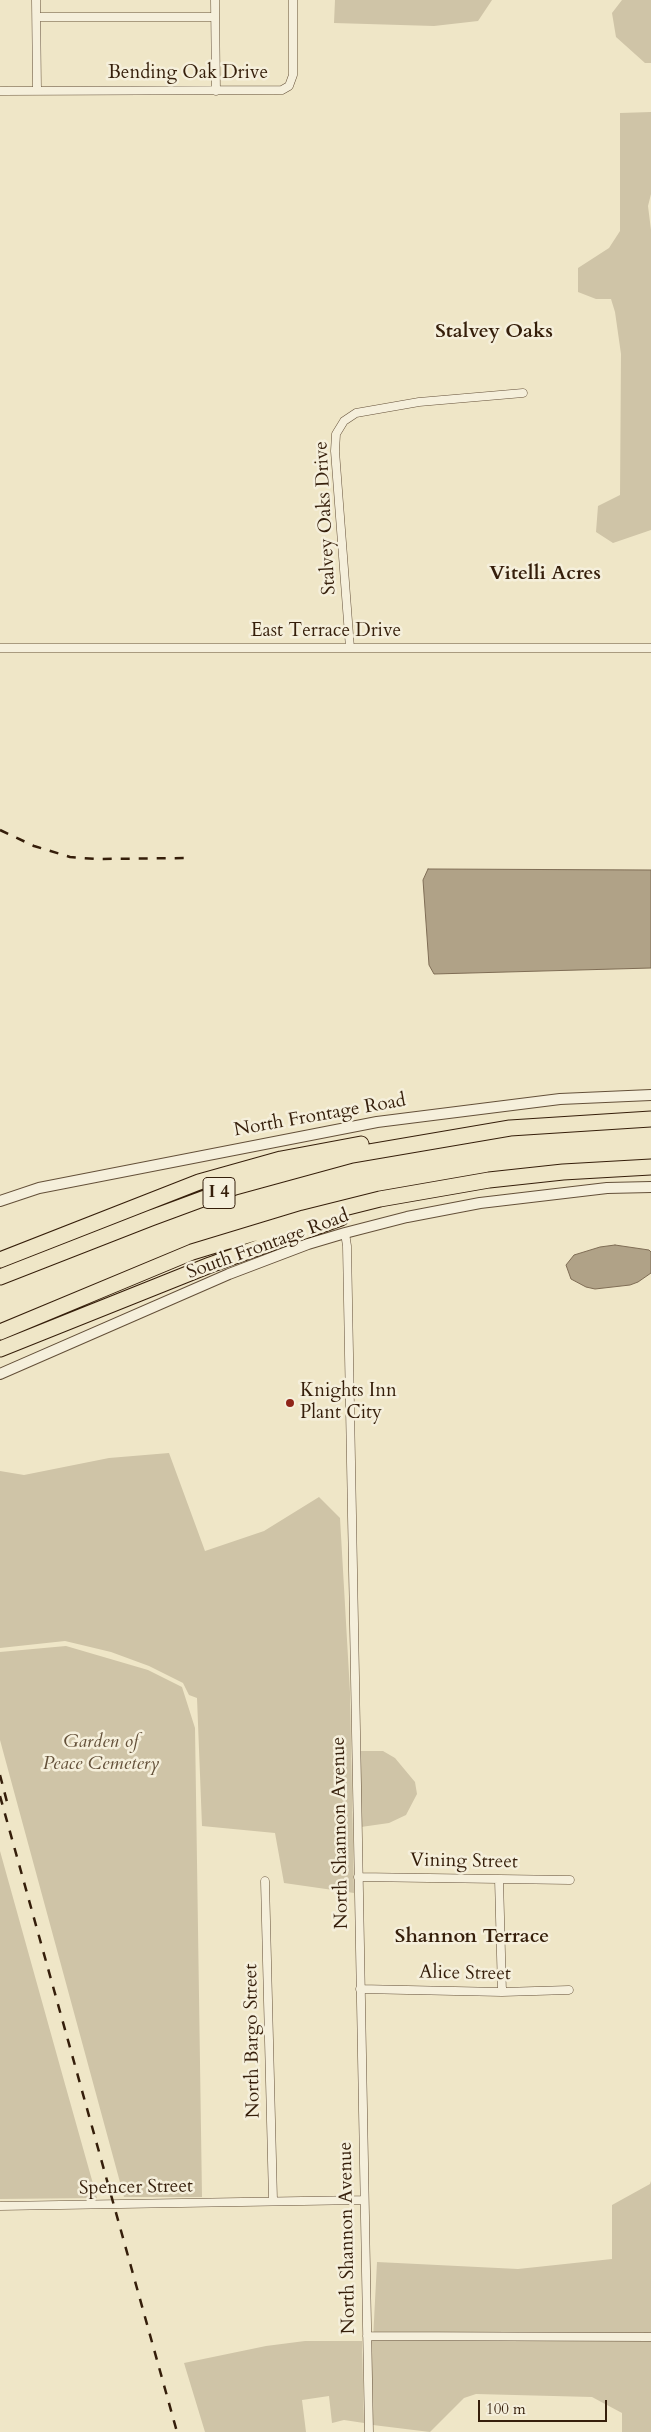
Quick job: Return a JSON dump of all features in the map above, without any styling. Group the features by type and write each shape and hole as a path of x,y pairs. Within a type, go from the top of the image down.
{"highway":[{"name":"I 4","path":"0,1277 151,1218 235,1188 352,1155 447,1137 562,1123 651,1119"},
{"path":"0,1260 199,1182 240,1169 289,1157 373,1142 447,1137"},
{"path":"0,1332 192,1252 304,1218 411,1193 488,1180 563,1172 651,1167"},
{"path":"0,1349 210,1265 411,1193"}],"street":[{"path":"36,0 37,90"},
{"path":"215,0 216,91"},
{"name":"Bending Oak Drive","path":"0,90 278,91 289,86 293,75 293,0"},
{"path":"37,17 215,17"},
{"name":"Stalvey Oaks Drive","path":"350,648 335,451 336,434 344,421 356,412 420,402 523,393"},
{"name":"East Terrace Drive","path":"0,648 651,648"},
{"name":"North Frontage Road","path":"0,1201 38,1188 376,1122 560,1099 651,1095"},
{"name":"South Frontage Road","path":"0,1374 229,1274 308,1244 345,1233 407,1217 480,1203 607,1188 651,1187"},
{"name":"North Shannon Avenue","path":"345,1233 347,1246 369,2432"},
{"name":"Vining Street","path":"358,1877 570,1880"},
{"path":"499,1879 502,1992"},
{"name":"North Bargo Street","path":"265,1881 272,2200"},
{"name":"Alice Street","path":"360,1989 502,1992 569,1990"},
{"name":"Spencer Street","path":"0,2206 272,2200 364,2200"},
{"path":"366,2336 651,2337"}],"green space":[{"path":"335,0 492,0 478,21 434,26 334,23"},
{"path":"622,0 651,0 651,63 645,63 616,37 612,13"},
{"path":"651,112 651,194 648,206 651,230 651,530 613,543 596,532 598,506 620,495 621,354 615,312 611,299 596,299 578,292 578,268 609,248 620,231 620,113"},
{"path":"169,1453 205,1551 264,1531 319,1497 340,1518 350,1692 354,1893 284,1883 275,1833 202,1826 197,1698 189,1695 183,1683 149,1666 111,1652 65,1641 0,1648 0,1471 24,1475 109,1458"},
{"name":"Garden of Peace Cemetery","path":"66,1646 148,1670 182,1687 195,1728 202,2197 124,2197 0,1740 0,1652"},
{"path":"360,1751 383,1751 395,1758 415,1782 417,1794 406,1815 389,1823 361,1827"},
{"path":"0,1851 63,2077 97,2198 0,2199"},
{"path":"651,2181 651,2432 622,2432 622,2413 592,2397 476,2394 464,2398 430,2432 373,2425 371,2341 373,2340 377,2262 518,2269 612,2259 612,2205 650,2184"},
{"path":"305,2341 362,2341 364,2423 344,2420 332,2423 329,2396 302,2400 306,2432 205,2432 184,2363 266,2346"}],"shaded area":[{"path":"428,869 651,870 651,968 434,974 429,965 423,880"},
{"path":"615,1245 649,1250 651,1252 651,1273 630,1285 595,1289 586,1287 571,1279 566,1265 574,1255 600,1247"}],"railway":[{"path":"0,830 34,846 70,857 96,859 191,858"},
{"path":"0,1775 7,1802"},
{"path":"0,1796 177,2432"}],"place":[{"name":"Knights Inn Plant City","path":"290,1403"}],"district":[{"name":"Stalvey Oaks","path":"494,332"},
{"name":"Vitelli Acres","path":"545,574"},
{"name":"Shannon Terrace","path":"472,1937"}]}
